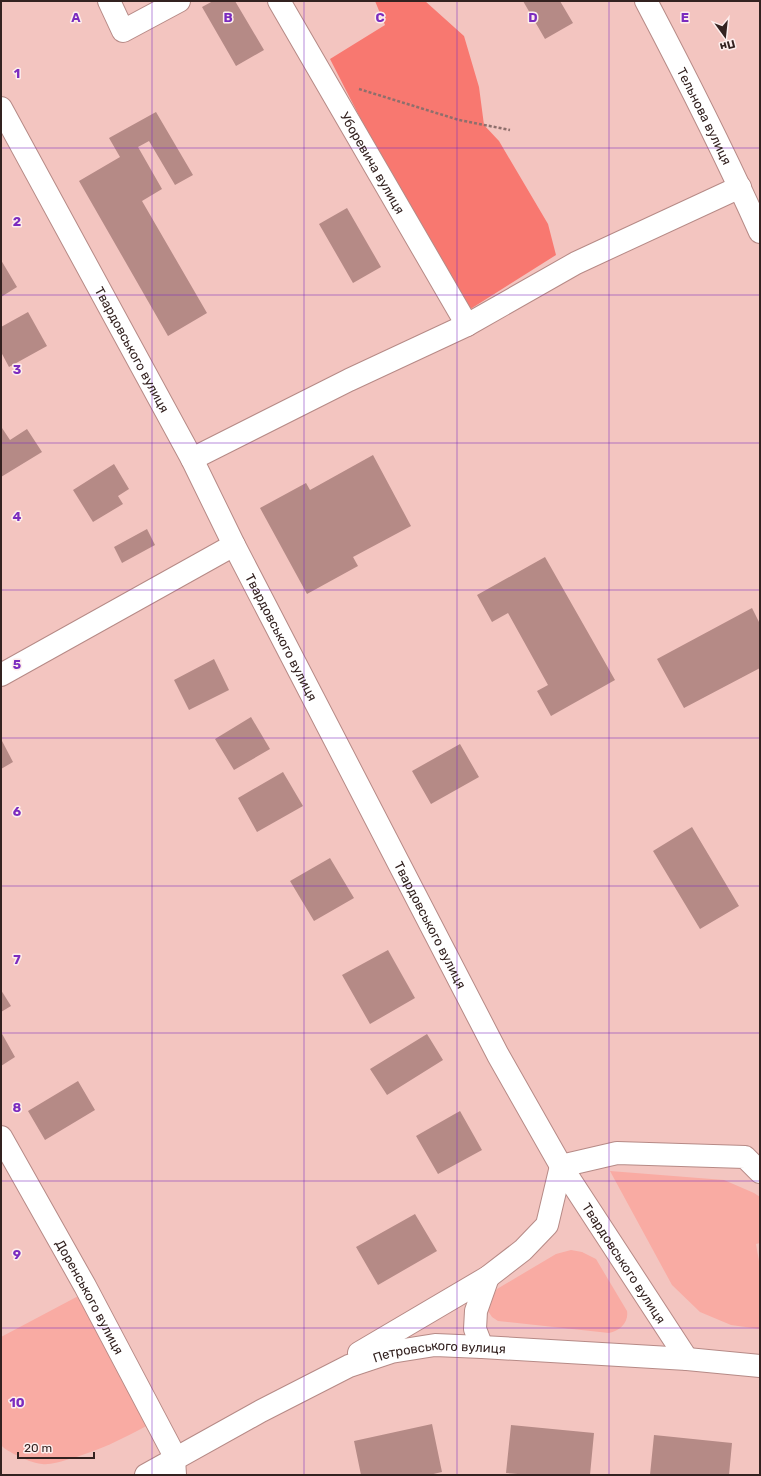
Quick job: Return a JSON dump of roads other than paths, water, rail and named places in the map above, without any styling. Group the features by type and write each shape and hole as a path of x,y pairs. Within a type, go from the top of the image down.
{"main road":[{"path":"109,1 123,31 179,1"},
{"name":"Уборевича вулиця","path":"279,1 467,325"},
{"name":"Тельнова вулиця","path":"646,1 740,187 760,232"},
{"name":"Твардовського вулиця","path":"1,108 192,459 234,545 498,1056 561,1166 687,1359"},
{"path":"192,459 349,380 467,325 576,263 740,187"},
{"path":"1,675 234,545"},
{"name":"Доренського вулиця","path":"1,1137 85,1286 171,1449 175,1467"},
{"path":"261,1411 488,1277 523,1250 547,1225 561,1166 617,1153 745,1157 760,1172"},
{"path":"482,1347 475,1330 476,1311 488,1277"},
{"name":"Петровського вулиця","path":"146,1475 175,1467 261,1411 349,1366 391,1352 435,1345 687,1359 760,1366"}]}
